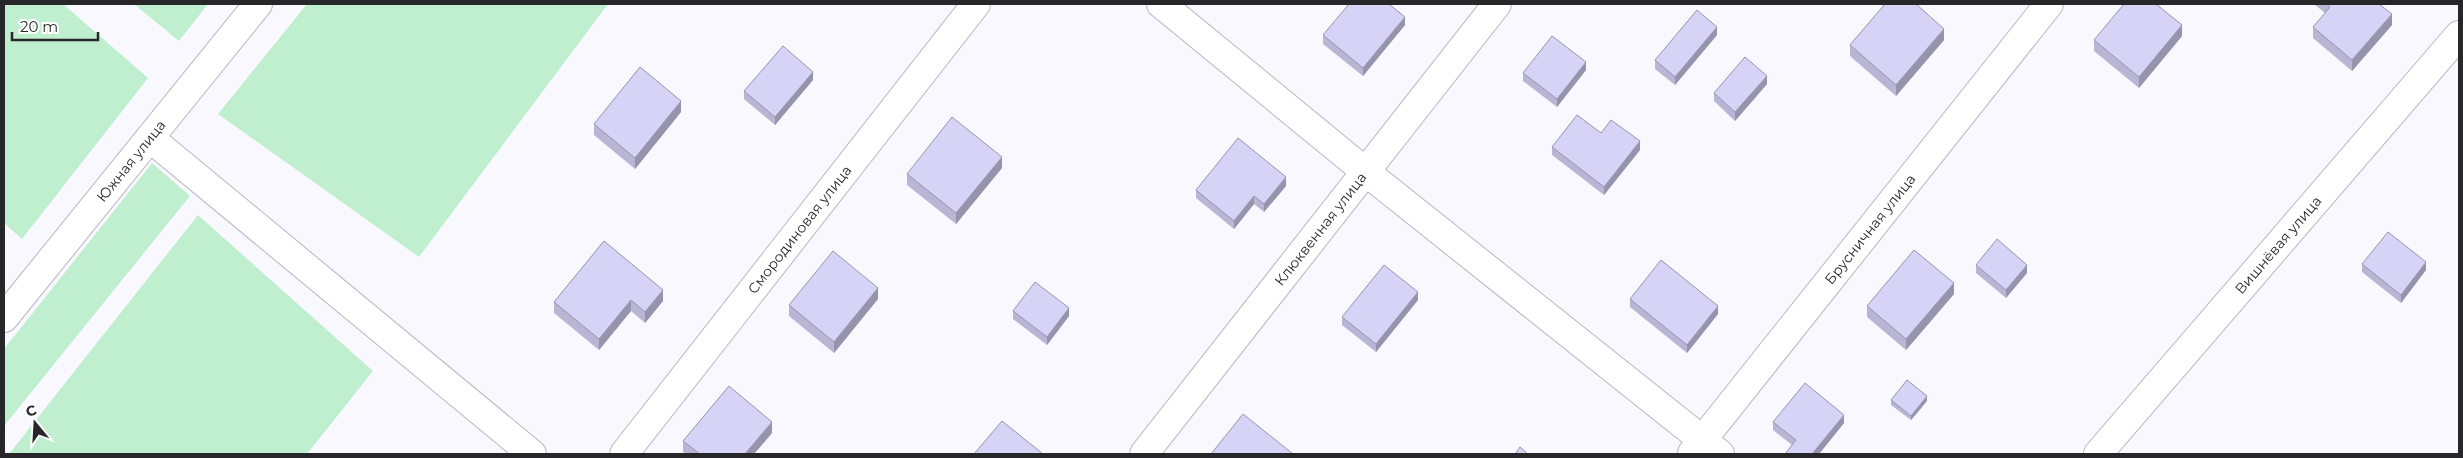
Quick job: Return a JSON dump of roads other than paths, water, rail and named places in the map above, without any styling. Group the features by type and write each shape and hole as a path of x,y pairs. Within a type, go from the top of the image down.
{"street":[{"name":"Южная улица","path":"4,318 258,4"},
{"name":"Смородиновая улица","path":"624,454 976,4"},
{"path":"1162,4 1704,449"},
{"name":"Клюквенная улица","path":"1144,454 1497,4"},
{"name":"Брусничная улица","path":"1704,449 2049,4"},
{"name":"Вишнёвая улица","path":"2098,454 2459,35"},
{"path":"150,138 532,454"}]}
